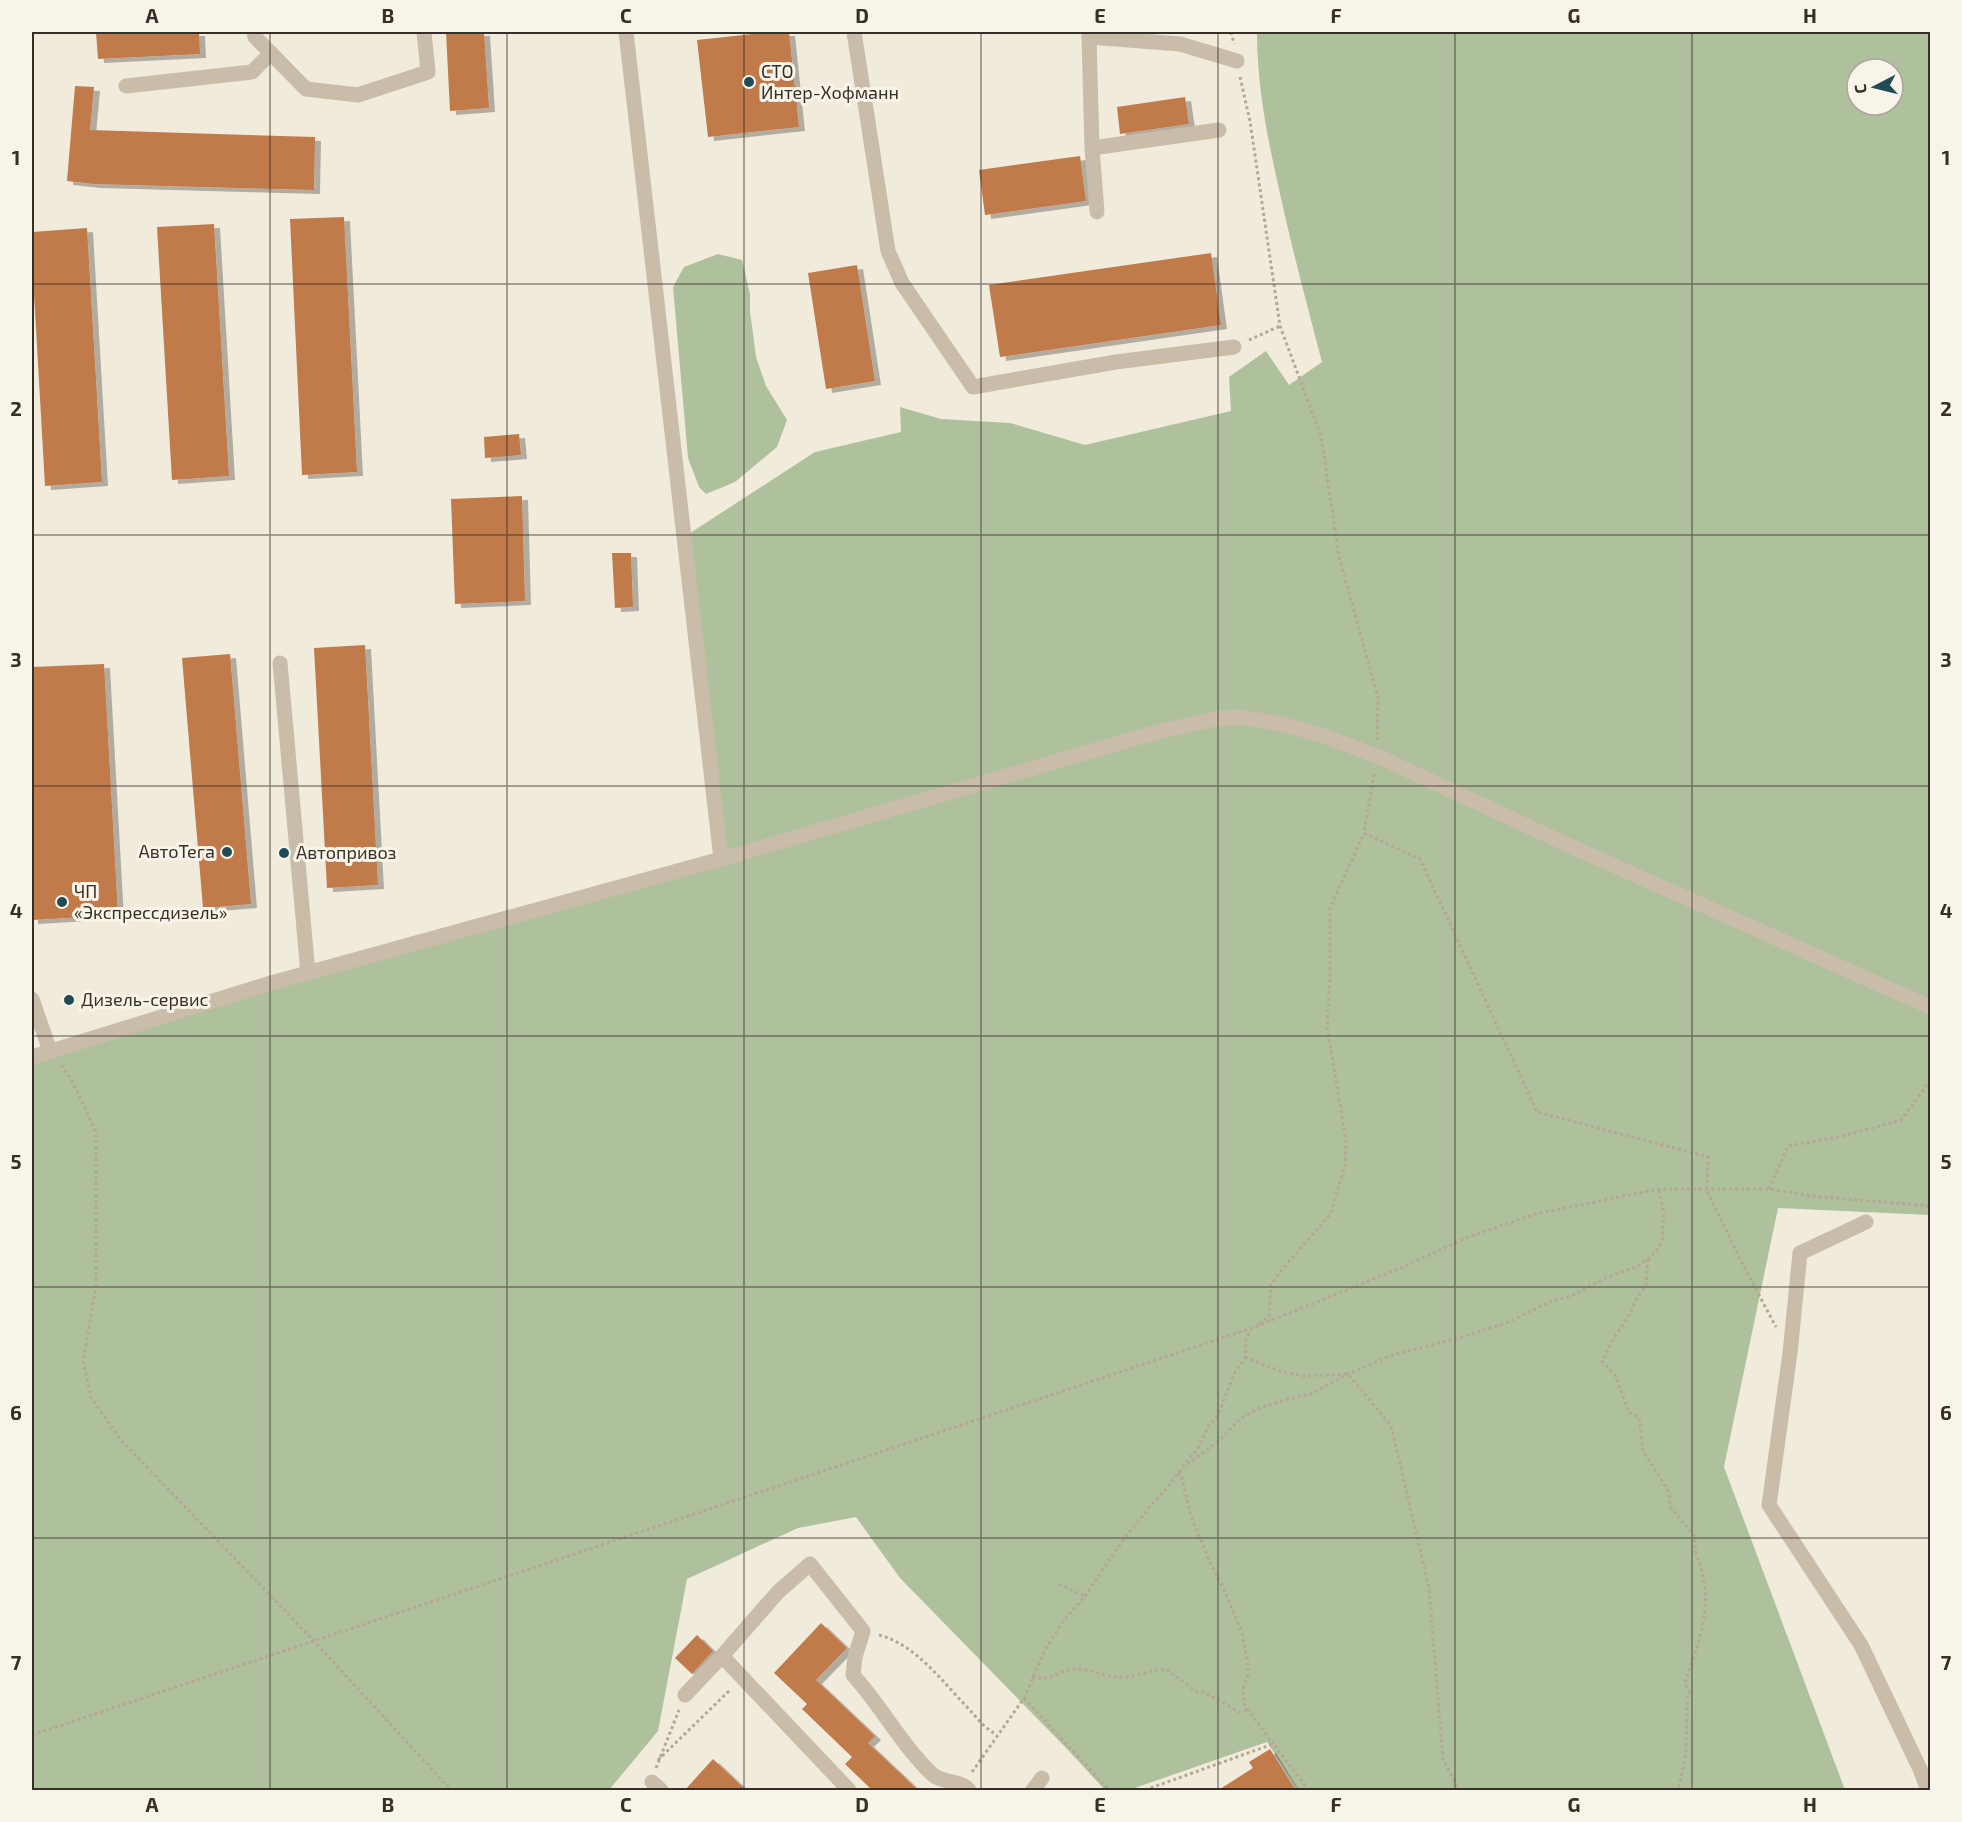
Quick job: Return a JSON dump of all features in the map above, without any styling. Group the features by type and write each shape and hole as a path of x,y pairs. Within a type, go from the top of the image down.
{"street":[{"path":"254,32 255,37 306,89 357,95 429,72 424,32"},
{"path":"627,32 722,859"},
{"path":"854,32 888,250 902,283 973,387 1116,362 1234,347"},
{"path":"1097,212 1092,148 1089,34 1180,44 1237,61"},
{"path":"126,86 252,72 271,53"},
{"path":"1092,148 1219,130"},
{"path":"280,663 308,973"},
{"path":"32,1057 308,973 722,859 1157,732 1215,719 1240,717 1282,724 1324,736 1377,756 1579,850 1930,1007"},
{"path":"32,999 50,1051"},
{"path":"1866,1222 1800,1253 1790,1353 1769,1505 1860,1645 1925,1766 1928,1791"},
{"path":"685,1695 778,1592 810,1564 863,1631 855,1657 853,1675 906,1747 934,1777 967,1788"},
{"path":"722,1656 849,1791"}],"path":[{"path":"1186,1465 1197,1450 1209,1425 1217,1417 1235,1372 1245,1358 1248,1332 1269,1316 1269,1291 1279,1273 1332,1213 1345,1165 1346,1141 1327,1026 1330,980 1330,908 1364,833 1377,756 1378,697 1339,556 1321,436 1280,326 1250,121 1231,32"},
{"path":"1234,347 1280,326"},
{"path":"1364,833 1420,859 1537,1112 1708,1157 1707,1191 1790,1353"},
{"path":"50,1051 73,1082 96,1132 96,1287 83,1361 91,1397 120,1439 313,1641 452,1791"},
{"path":"1769,1190 1788,1146 1839,1137 1901,1120 1930,1081"},
{"path":"967,1788 973,1769 1024,1698 1046,1648 1056,1636 1062,1623 1085,1596 1118,1547 1186,1465 1219,1441 1240,1419 1267,1406 1311,1394 1348,1374 1390,1356 1506,1323 1551,1301 1571,1296 1605,1278 1627,1271 1648,1259 1659,1248 1662,1240 1664,1214 1659,1190"},
{"path":"32,1735 1255,1327 1403,1267 1466,1238 1535,1214 1659,1190 1769,1190 1820,1197 1930,1206"},
{"path":"1648,1259 1646,1286 1602,1361 1616,1377 1629,1413 1639,1417 1644,1451 1669,1492 1670,1507 1695,1536 1694,1550 1704,1583 1704,1617 1698,1646 1685,1683 1690,1693 1687,1698 1686,1753 1679,1787 1681,1791"},
{"path":"1245,1358 1280,1371 1304,1376 1348,1374"},
{"path":"1348,1374 1391,1426 1429,1588 1443,1759 1459,1791"},
{"path":"1178,1473 1181,1474 1191,1517 1238,1622 1248,1665 1248,1675 1243,1690 1244,1704 1309,1791"},
{"path":"1059,1584 1085,1596"},
{"path":"863,1631 891,1638 906,1646 984,1728 997,1735"},
{"path":"1032,1677 1045,1679 1068,1670 1080,1669 1126,1678 1147,1671 1166,1669 1197,1692 1204,1692 1239,1712 1248,1710"},
{"path":"658,1760 743,1678"},
{"path":"656,1786 658,1760 685,1695"},
{"path":"1024,1698 1109,1791"},
{"path":"1145,1791 1273,1744"}],"green space":[{"path":"1257,32 1930,32 1930,1215 1778,1208 1724,1467 1845,1790 1298,1790 1267,1742 1129,1790 1105,1790 900,1578 856,1517 798,1528 687,1579 658,1731 609,1790 32,1790 32,1057 721,859 684,537 815,452 901,432 900,407 941,419 1010,423 1085,445 1231,411 1229,377 1266,351 1289,385 1322,362 1273,162 1259,69"},
{"path":"718,254 742,260 750,294 756,357 766,386 787,420 777,447 735,482 706,494 699,487 688,458 673,287 684,267"}],"building":[{"path":"96,32 199,32 200,54 98,59"},
{"path":"446,32 484,32 489,108 450,111"},
{"path":"789,32 799,127 708,137 697,40"},
{"path":"75,86 94,87 90,130 315,137 314,190 94,184 67,181"},
{"path":"1185,97 1189,124 1120,134 1117,107"},
{"path":"1080,156 1086,201 985,215 979,170"},
{"path":"344,217 357,472 302,475 290,219"},
{"path":"214,224 229,476 172,480 157,227"},
{"path":"87,228 102,482 45,486 32,232"},
{"path":"1211,253 1221,325 1000,357 989,285"},
{"path":"857,265 875,381 826,389 808,273"},
{"path":"519,434 521,455 485,458 484,437"},
{"path":"522,496 525,601 455,604 451,499"},
{"path":"612,553 631,553 633,607 615,608"},
{"path":"365,645 378,885 327,888 314,648"},
{"path":"230,654 251,904 203,908 182,658"},
{"path":"104,664 118,915 32,920 32,667"},
{"path":"821,1623 847,1648 816,1680 875,1736 868,1743 919,1791 873,1791 845,1764 852,1757 802,1709 807,1704 774,1673"},
{"path":"697,1635 713,1651 692,1674 675,1658"},
{"path":"1270,1749 1296,1791 1217,1791 1253,1768 1249,1762"},
{"path":"713,1759 747,1791 684,1791"}],"place":[{"name":"СТО Интер-Хофманн","path":"749,82"},
{"name":"АвтоТега","path":"227,852"},
{"name":"Автопривоз","path":"284,853"},
{"name":"ЧП «Экспрессдизель»","path":"62,902"},
{"name":"Дизель-сервис","path":"69,1000"}]}
